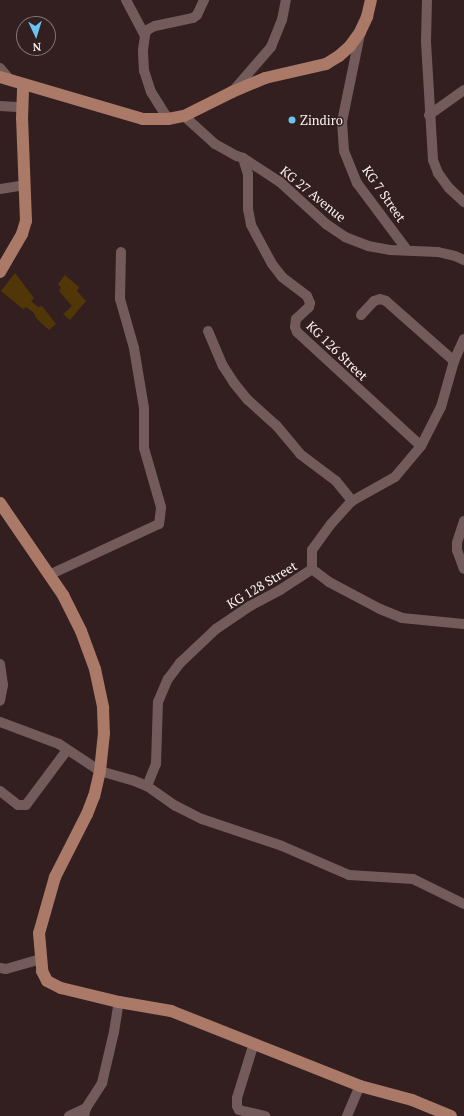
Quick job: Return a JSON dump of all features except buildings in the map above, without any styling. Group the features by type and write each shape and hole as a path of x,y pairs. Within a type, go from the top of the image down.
{"main road":[{"path":"6,79 143,119 168,119 184,116 232,92 266,78 326,64 339,56 350,46 360,32 367,17 370,0"},
{"path":"0,272 22,234 26,221 22,107 23,84"},
{"path":"1,506 50,574 63,595 81,631 95,669 102,708 104,733 100,772 87,814 55,877 39,933 40,959 42,971 47,981 61,988 119,1002 171,1011 360,1086 412,1100 451,1116"}],"street":[{"path":"126,0 145,36"},
{"path":"168,119 151,92 144,71 143,50 145,36 147,30 155,26 193,18 197,15 204,0"},
{"path":"232,92 271,47 282,20 286,0"},
{"path":"427,0 426,42 429,115 433,160 438,172 449,188 464,202"},
{"name":"KG 7 Street","path":"360,32 342,122 344,151 358,183 407,250"},
{"path":"0,68 6,79"},
{"path":"429,115 464,90"},
{"path":"0,106 22,107"},
{"name":"KG 27 Avenue","path":"184,116 215,144 236,156 243,158 280,182 326,224 345,237 368,246 438,252 464,260"},
{"name":"KG 126 Street","path":"243,158 248,174 248,209 251,225 272,264 282,277 307,296 310,303 296,320 295,327 297,332 421,446"},
{"path":"0,189 25,185"},
{"path":"50,574 158,524 160,517 161,508 144,448 144,408 134,348 120,299 121,252"},
{"path":"361,315 374,301 380,299 386,301 454,361"},
{"path":"208,331 223,366 238,388 276,425 300,454 336,481 352,502"},
{"name":"KG 128 Street","path":"147,786 156,764 158,702 168,679 180,663 216,629 250,606 280,590 312,569 311,558 315,544 331,524 352,502 395,476 421,446 441,408 454,361 464,339"},
{"path":"464,521 457,543 457,550 464,569"},
{"path":"312,569 335,585 380,609 402,618 464,624"},
{"path":"0,664 3,685 0,701"},
{"path":"0,722 43,737 67,750 100,772 122,777 147,786 176,806 195,816 282,846 342,872 361,876 413,878 464,904"},
{"path":"0,791 18,805 26,805 67,750"},
{"path":"0,968 6,969 40,959"},
{"path":"68,1116 85,1112 102,1083 114,1032 119,1002"},
{"path":"254,1044 237,1098 237,1106 239,1110 265,1116"},
{"path":"347,1116 360,1086"}],"shaded area":[{"path":"15,273 34,298 31,301 38,307 42,306 56,324 49,330 36,318 34,313 26,307 23,309 1,291"},
{"path":"65,275 79,287 77,291 86,301 70,320 63,314 72,306 59,291 61,288 58,284"}],"place":[{"name":"Zindiro","path":"292,120"}]}
